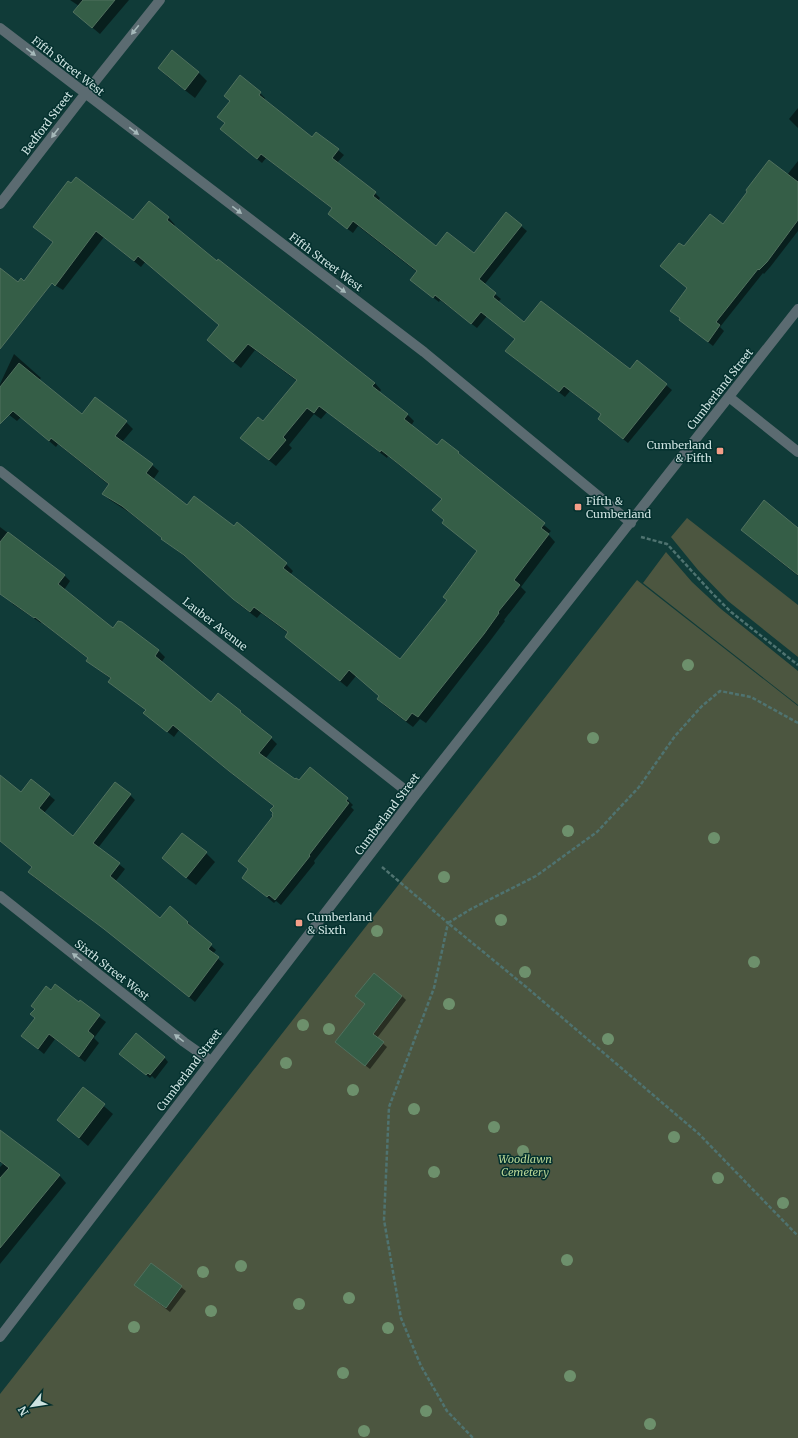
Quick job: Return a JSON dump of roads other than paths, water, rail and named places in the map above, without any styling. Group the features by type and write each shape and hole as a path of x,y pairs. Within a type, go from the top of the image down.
{"street":[{"name":"Bedford Street","path":"0,204 160,0"},
{"name":"Fifth Street West","path":"0,28 424,352 631,523"},
{"name":"Cumberland Street","path":"0,1337 414,797 798,309"},
{"path":"729,397 798,452"},
{"name":"Lauber Avenue","path":"0,471 414,797"},
{"name":"Sixth Street West","path":"0,896 184,1042 211,1061"}],"place":[{"name":"Cumberland & Fifth","path":"720,451"},
{"name":"Fifth & Cumberland","path":"578,507"},
{"name":"Cumberland & Sixth","path":"299,923"}],"park label":[{"name":"Woodlawn Cemetery","path":"525,1165"}]}
